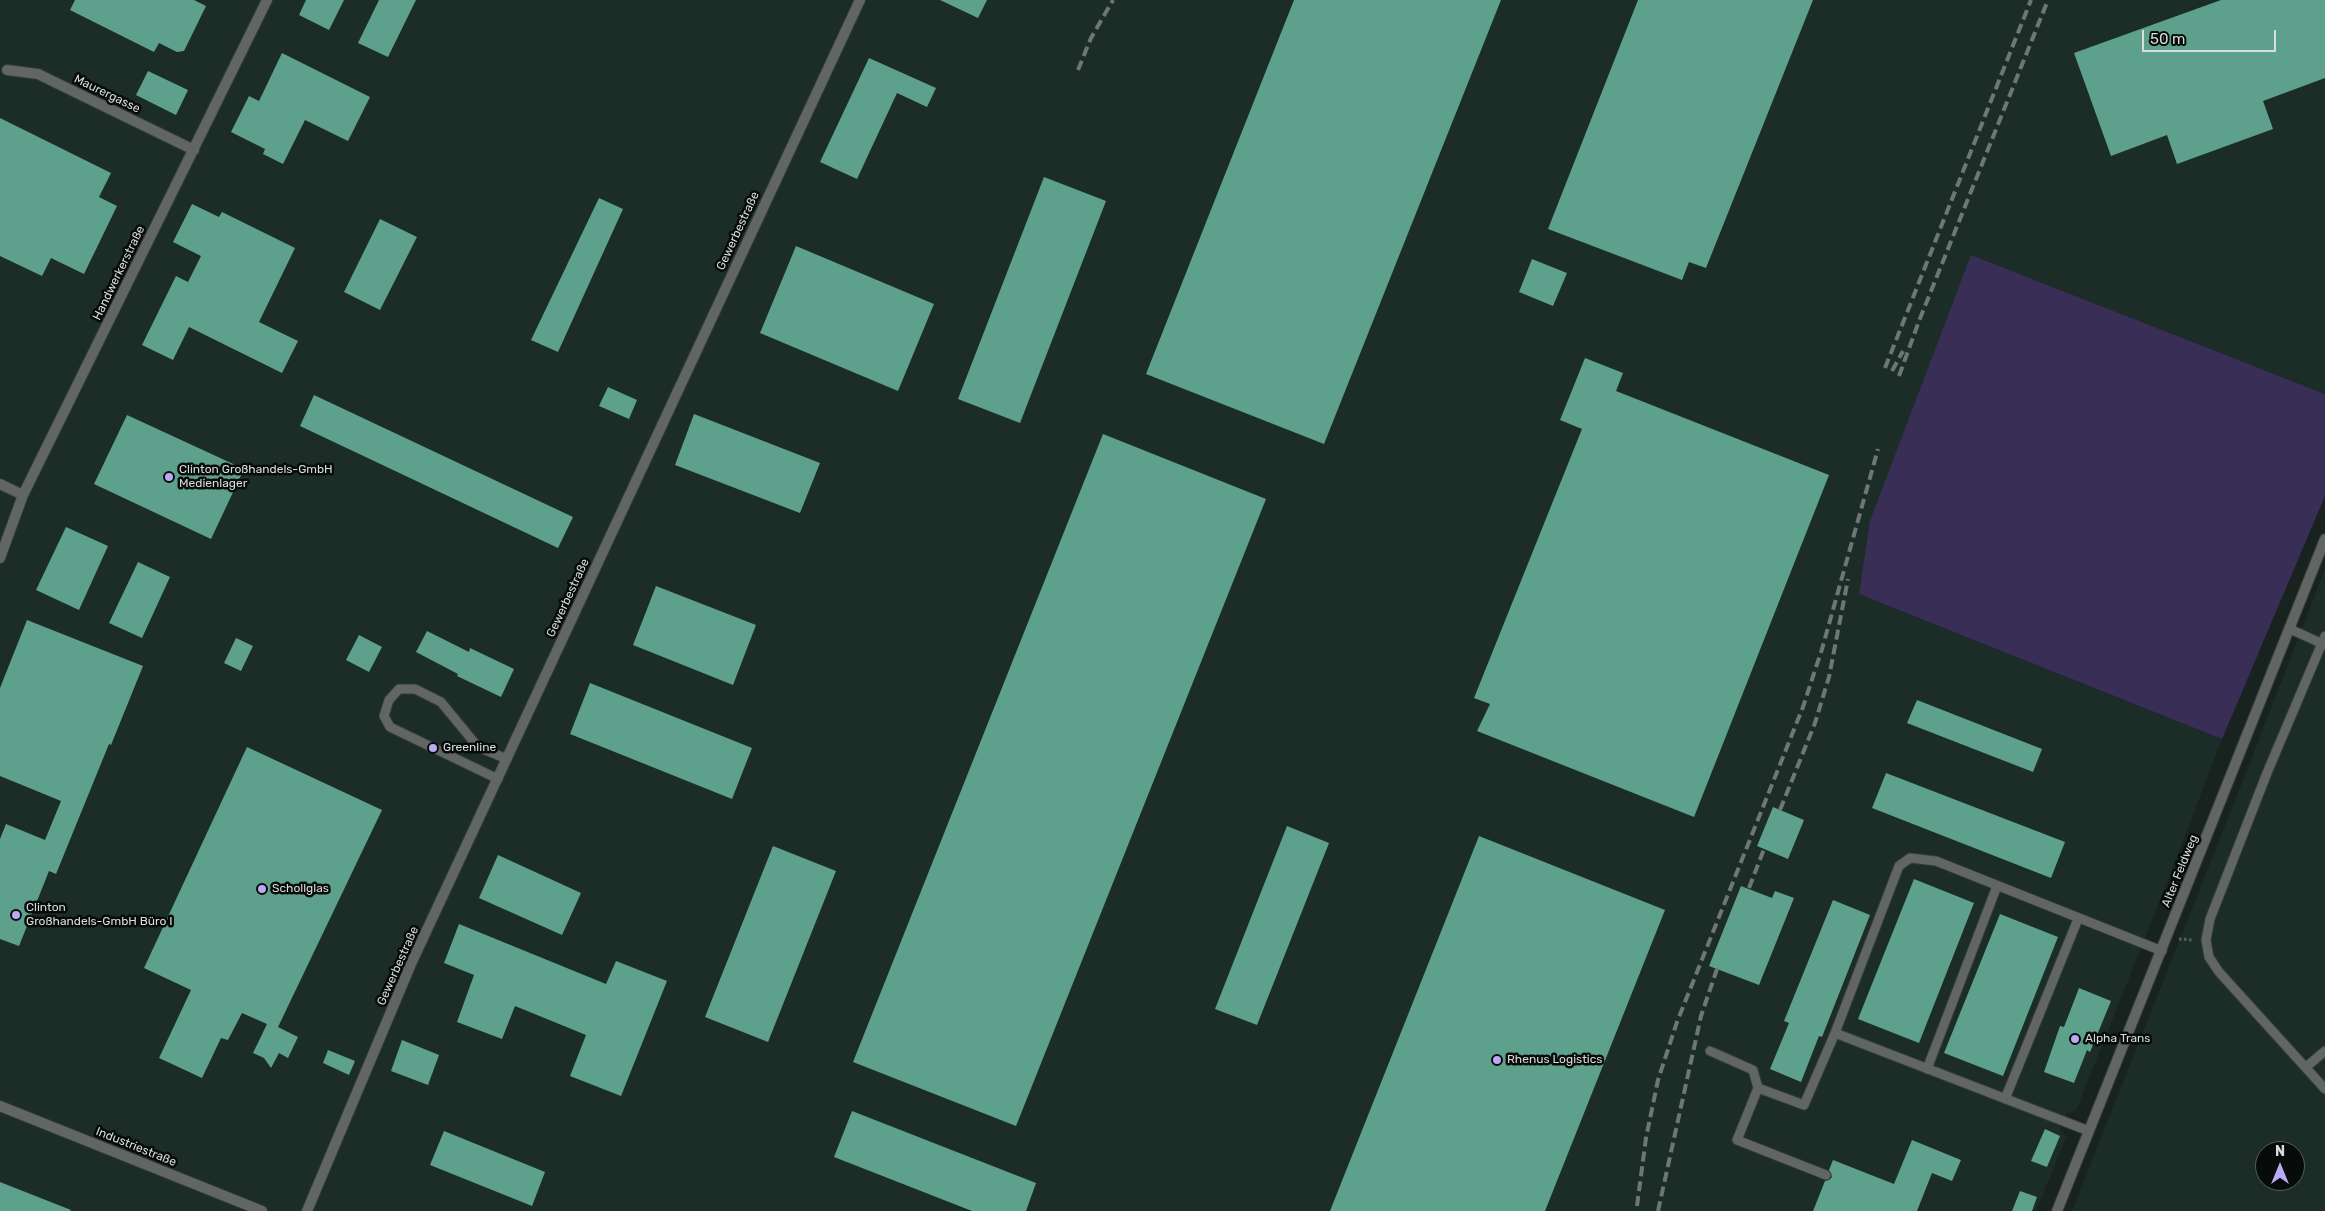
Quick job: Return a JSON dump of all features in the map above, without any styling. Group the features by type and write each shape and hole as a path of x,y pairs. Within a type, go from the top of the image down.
{"street":[{"name":"Handwerkerstraße","path":"0,558 23,495 267,0"},
{"name":"Gewerbestraße","path":"307,1211 408,973 857,1"},
{"name":"Maurergasse","path":"7,70 38,74 194,150"},
{"path":"0,484 23,495"},
{"name":"Alter Feldweg","path":"2058,1211 2325,539"},
{"name":"Industriestraße","path":"0,1106 262,1211"}],"lane":[{"path":"2290,629 2324,641 2210,919 2206,940 2209,957 2219,972 2325,1089"},
{"path":"498,779 390,727 384,716 389,700 399,689 415,689 440,702 478,747 507,759"},
{"path":"1758,1088 1804,1106 1835,1033 1900,866 1910,858 1936,861 2162,951"},
{"path":"1927,1069 1997,886"},
{"path":"2005,1099 2078,919"},
{"path":"1835,1033 2089,1131"},
{"path":"1710,1051 1753,1070 1758,1088 1737,1140 1826,1175"},
{"path":"2306,1067 2325,1051"}],"path":[{"path":"2162,951 2176,939 2206,940"}],"shaded area":[{"path":"0,0 2325,0 2325,394 1971,255 1859,594 2222,739 2076,1111 2067,1112 2060,1129 2066,1137 2036,1211 0,1211"},
{"path":"1971,255 2325,394 2325,496 2222,739 1859,594 1870,521"},
{"path":"2325,569 2325,1211 2072,1211 2249,765"}],"building":[{"path":"75,0 194,0 206,6 184,51 177,52 159,43 154,52 70,10"},
{"path":"306,0 344,0 329,30 299,15"},
{"path":"379,0 416,0 388,57 358,43"},
{"path":"940,0 987,0 978,18"},
{"path":"1294,0 1501,0 1324,444 1146,374"},
{"path":"1638,0 1813,0 1706,268 1689,262 1682,280 1548,229"},
{"path":"2221,0 2325,0 2325,78 2263,101 2273,129 2177,164 2167,135 2111,156 2074,53"},
{"path":"282,53 370,97 348,141 305,120 283,164 263,154 265,149 231,132 249,96 259,101"},
{"path":"869,58 936,88 927,107 897,93 857,179 820,162"},
{"path":"148,71 188,90 176,115 136,95"},
{"path":"0,118 111,173 99,197 117,206 84,274 51,258 42,276 0,256"},
{"path":"1044,177 1106,201 1020,423 958,399"},
{"path":"599,198 623,209 558,352 531,340"},
{"path":"192,204 219,217 222,212 295,248 259,322 298,341 282,373 189,327 173,360 142,345 176,276 188,282 201,256 173,242"},
{"path":"380,219 417,237 380,310 344,292"},
{"path":"796,246 934,304 898,391 760,333"},
{"path":"1532,259 1567,273 1553,306 1519,292"},
{"path":"1585,358 1623,373 1616,391 1829,475 1694,817 1477,731 1490,704 1474,698 1582,429 1560,420"},
{"path":"608,387 637,400 629,419 599,406"},
{"path":"314,395 573,517 558,548 300,426"},
{"path":"694,414 820,463 800,513 675,465"},
{"name":"Clinton Großhandels-GmbH Medienlager","path":"127,415 244,469 211,539 94,484"},
{"path":"1103,434 1266,499 1016,1126 853,1062"},
{"path":"66,527 108,546 79,610 36,590"},
{"path":"138,562 170,577 142,638 109,623"},
{"path":"656,586 756,625 733,685 633,645"},
{"path":"27,620 143,666 56,874 49,871 19,946 0,939 0,839 6,824 45,840 61,801 0,776 0,688"},
{"path":"427,631 469,652 470,648 514,669 501,697 457,676 458,674 416,652"},
{"path":"359,635 382,647 369,672 346,660"},
{"path":"236,638 253,646 241,671 224,663"},
{"path":"590,683 752,748 732,799 570,734"},
{"path":"1917,700 2042,749 2033,772 1907,723"},
{"name":"Schollglas","path":"247,747 382,810 278,1027 298,1037 288,1058 279,1053 271,1068 264,1058 253,1053 267,1024 242,1013 228,1040 221,1038 202,1078 159,1058 191,990 144,968"},
{"path":"1886,773 2065,842 2051,878 1872,808"},
{"path":"1773,807 1804,820 1788,859 1757,846"},
{"path":"1287,826 1329,843 1257,1025 1215,1009"},
{"name":"Rhenus Logistics","path":"1479,836 1665,910 1545,1211 1330,1211"},
{"path":"773,846 836,871 768,1042 705,1017"},
{"path":"498,855 581,893 562,935 479,898"},
{"path":"1914,879 1974,903 1919,1043 1858,1019"},
{"path":"1741,886 1772,898 1775,891 1794,898 1759,985 1709,966"},
{"path":"1833,900 1870,915 1822,1037 1819,1036 1801,1082 1770,1069 1789,1023 1784,1021"},
{"path":"2000,914 2058,937 2003,1076 1944,1053"},
{"path":"459,924 606,984 616,961 667,981 621,1096 570,1076 586,1035 515,1006 502,1039 457,1022 474,975 444,963"},
{"name":"Alpha Trans","path":"2079,988 2111,1001 2090,1052 2087,1050 2074,1083 2044,1072 2060,1026 2064,1027"},
{"path":"402,1040 439,1055 428,1085 391,1071"},
{"path":"328,1050 355,1061 349,1075 323,1063"},
{"path":"852,1111 1036,1183 1026,1211 972,1211 834,1157"},
{"path":"2045,1129 2060,1136 2047,1167 2031,1161"},
{"path":"444,1131 545,1172 532,1206 430,1165"},
{"path":"1912,1140 1961,1160 1952,1181 1932,1173 1917,1211 1813,1211 1825,1181 1832,1177 1829,1170 1833,1160 1894,1184"},
{"path":"0,1182 71,1210 0,1211"},
{"path":"2020,1191 2037,1197 2032,1211 2012,1211"}],"railway":[{"path":"1078,70 1091,38 1113,0"},
{"path":"1885,368 2031,0"},
{"path":"1899,376 1919,321 2048,0"},
{"path":"1892,371 1903,351"},
{"path":"1637,1206 1646,1138 1658,1080 1677,1022 1803,707 1822,649 1878,449"},
{"path":"1780,810 1815,723 1829,677 1848,579"},
{"path":"1749,888 1764,849"},
{"path":"1658,1211 1701,1016 1717,969"}],"place":[{"name":"Clinton Großhandels-GmbH Medienlager","path":"169,477"},
{"name":"Greenline","path":"433,748"},
{"name":"Schollglas","path":"262,889"},
{"name":"Clinton Großhandels-GmbH Büro I","path":"16,915"},
{"name":"Alpha Trans","path":"2075,1039"},
{"name":"Rhenus Logistics","path":"1497,1060"}]}
